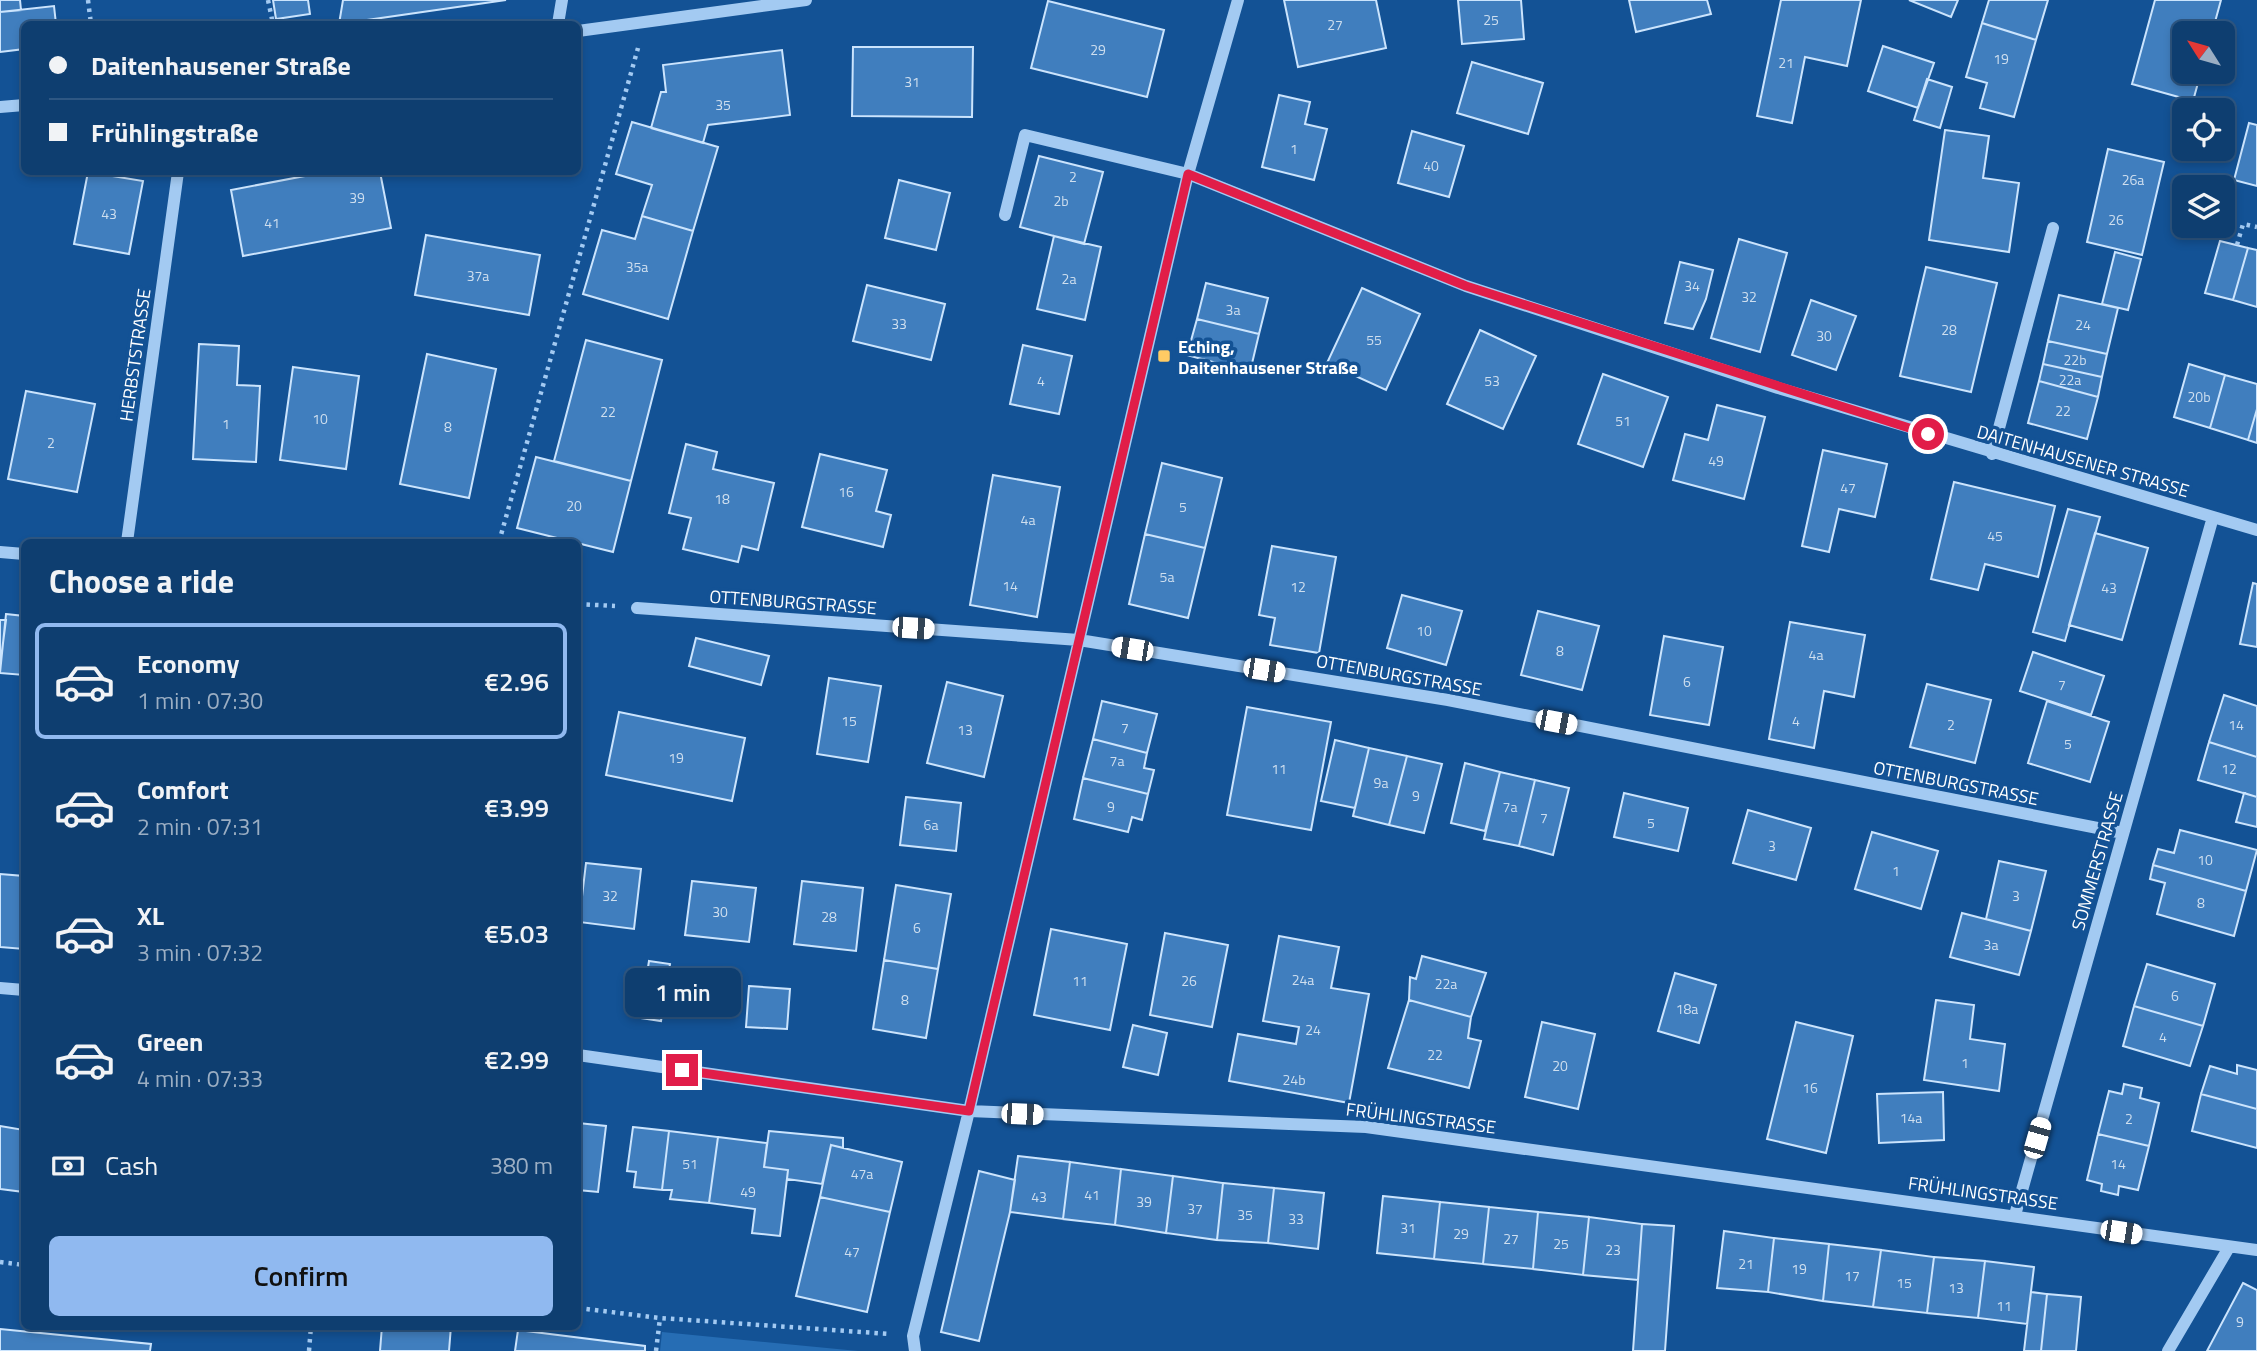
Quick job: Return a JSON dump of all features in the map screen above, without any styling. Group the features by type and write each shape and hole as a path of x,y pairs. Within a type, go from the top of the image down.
{"street":[{"path":"558,21 562,0"},
{"path":"581,31 644,25 806,0"},
{"path":"915,1351 913,1336 969,1111 1188,174 1238,0"},
{"path":"0,107 21,105"},
{"name":"DAITENHAUSENER STRASSE","path":"1005,215 1025,135 1188,174 1466,286 1778,388 2257,530"},
{"name":"HERBSTSTRASSE","path":"127,539 178,175"},
{"path":"1993,453 2053,228"},
{"name":"SOMMERSTRASSE","path":"2015,1215 2213,517"},
{"path":"0,552 21,554"},
{"name":"OTTENBURGSTRASSE","path":"637,608 1079,640 1448,700 2123,833"},
{"path":"0,988 21,990"},
{"name":"FRÜHLINGSTRASSE","path":"581,1055 969,1111 1366,1127 2257,1250"},
{"path":"2168,1351 2228,1248"}],"path":[{"path":"88,0 91,21"},
{"path":"268,0 272,21"},
{"path":"500,539 644,25"},
{"path":"2237,245 2243,224 2257,227"},
{"path":"581,604 637,608"},
{"path":"0,1262 21,1265"},
{"path":"581,1308 660,1318 913,1336"},
{"path":"656,1351 660,1318"},
{"path":"309,1351 311,1330"}],"shaded area":[{"path":"662,1332 858,1351 660,1351"}],"building":[{"path":"0,0 20,0 21,10 0,12"},
{"path":"273,0 308,0 310,14 276,19"},
{"path":"343,0 506,0 360,21 340,21"},
{"path":"1284,0 1376,0 1386,48 1298,67"},
{"path":"1458,0 1521,0 1524,39 1462,44"},
{"path":"1629,0 1707,0 1711,14 1636,32"},
{"path":"1781,0 1861,0 1847,66 1805,57 1792,123 1757,116"},
{"path":"1909,0 1958,0 1951,17"},
{"path":"1989,0 2048,0 2036,40 1982,23"},
{"path":"2155,0 2221,0 2215,21 2172,21 2172,84 2198,84 2194,98 2182,98 2132,84"},
{"path":"1048,1 1164,30 1147,97 1031,68"},
{"path":"54,6 56,21 21,21 21,49 0,52 0,12"},
{"path":"1982,23 2036,40 2014,117 1980,108 1987,83 1966,77"},
{"path":"1883,46 1934,63 1918,108 1868,91"},
{"path":"853,47 973,47 972,117 852,116"},
{"path":"782,50 790,115 708,125 703,143 651,128 661,92 666,92 663,65"},
{"path":"1472,62 1543,83 1528,134 1457,113"},
{"path":"1927,79 1952,87 1940,128 1914,120"},
{"path":"1279,95 1310,102 1305,124 1327,129 1314,180 1262,167"},
{"path":"632,122 718,147 693,231 642,216 652,185 616,174"},
{"path":"2249,123 2257,125 2257,186 2235,180"},
{"path":"1945,130 1989,136 1983,178 2019,183 2009,252 1929,240"},
{"path":"1412,131 1464,146 1449,197 1398,183"},
{"path":"2108,149 2164,162 2142,255 2087,242"},
{"path":"1039,156 1103,172 1084,244 1020,227"},
{"path":"87,175 143,181 129,254 74,244"},
{"path":"310,175 381,175 391,228 243,256 231,190"},
{"path":"899,180 950,193 936,250 885,238"},
{"path":"642,216 693,231 668,319 583,294 602,230 635,239"},
{"path":"426,235 540,255 529,315 415,295"},
{"path":"1054,236 1101,247 1085,320 1037,309"},
{"path":"1739,239 1787,253 1760,352 1711,338"},
{"path":"2220,241 2248,248 2233,300 2205,293"},
{"path":"2248,248 2257,250 2257,307 2233,300"},
{"path":"2115,252 2141,259 2128,310 2102,304"},
{"path":"1680,262 1713,270 1706,299 1693,329 1665,323"},
{"path":"1926,267 1997,283 1971,392 1900,376"},
{"path":"1206,283 1268,298 1259,334 1197,319"},
{"path":"867,285 945,304 931,360 853,341"},
{"path":"1362,288 1420,314 1386,390 1327,363"},
{"path":"2059,295 2118,308 2107,354 2048,341"},
{"path":"1811,300 1856,316 1836,370 1792,355"},
{"path":"1197,319 1259,334 1250,372 1187,355"},
{"path":"1480,330 1536,356 1503,429 1447,404"},
{"path":"586,340 662,360 631,481 554,461"},
{"path":"2048,341 2107,354 2102,377 2043,364"},
{"path":"199,344 239,346 237,385 260,386 256,462 193,459"},
{"path":"1023,345 1072,356 1059,414 1010,404"},
{"path":"427,354 496,369 469,498 400,484"},
{"path":"2043,364 2102,377 2098,397 2039,381"},
{"path":"2189,364 2225,375 2210,428 2174,417"},
{"path":"293,367 359,376 346,469 280,460"},
{"path":"1603,374 1668,397 1643,467 1578,444"},
{"path":"2225,375 2257,384 2257,409 2248,440 2210,428"},
{"path":"2039,381 2098,397 2087,439 2028,423"},
{"path":"26,391 95,404 77,492 8,479"},
{"path":"1717,405 1765,417 1744,499 1673,480 1685,434 1708,440"},
{"path":"2257,409 2257,443 2248,440"},
{"path":"686,444 717,452 713,469 774,483 758,550 742,546 738,562 683,549 691,518 669,513"},
{"path":"1823,450 1887,464 1875,517 1839,509 1829,552 1802,546"},
{"path":"820,454 887,470 876,511 891,515 883,547 802,527"},
{"path":"536,457 631,481 613,552 581,544 581,539 561,539 517,528"},
{"path":"1162,463 1222,478 1205,548 1145,534"},
{"path":"993,475 1060,487 1037,617 970,605"},
{"path":"1954,482 2055,506 2038,577 1985,564 1978,590 1931,579"},
{"path":"2068,509 2100,517 2065,641 2033,632"},
{"path":"2095,533 2148,548 2122,640 2069,625"},
{"path":"1145,534 1205,548 1188,618 1129,604"},
{"path":"1272,546 1336,557 1319,653 1270,645 1275,618 1259,615"},
{"path":"2253,583 2257,584 2257,647 2240,644"},
{"path":"1402,595 1462,611 1446,665 1387,648"},
{"path":"1538,611 1599,626 1582,690 1521,675"},
{"path":"6,614 21,616 21,675 0,673"},
{"path":"0,620 6,620 0,666"},
{"path":"1790,622 1865,635 1854,697 1824,691 1814,748 1769,739"},
{"path":"1664,636 1723,647 1709,725 1650,715"},
{"path":"696,638 769,656 761,685 689,666"},
{"path":"2033,652 2104,676 2091,715 2020,691"},
{"path":"829,678 881,686 868,762 817,754"},
{"path":"947,682 1003,696 984,777 927,763"},
{"path":"1927,684 1991,700 1975,763 1910,747"},
{"path":"2224,695 2257,706 2257,757 2209,742"},
{"path":"1102,701 1157,714 1147,753 1093,739"},
{"path":"2047,701 2109,722 2090,782 2028,763"},
{"path":"1247,707 1331,722 1311,830 1227,815"},
{"path":"619,712 745,738 732,801 606,775"},
{"path":"1093,739 1147,753 1144,768 1154,770 1148,794 1083,778"},
{"path":"1335,740 1369,748 1355,808 1321,801"},
{"path":"2209,742 2257,757 2257,797 2198,780"},
{"path":"1369,748 1407,756 1389,825 1353,816"},
{"path":"1407,756 1442,764 1424,833 1389,825"},
{"path":"1465,763 1500,772 1485,831 1451,823"},
{"path":"1500,772 1535,780 1519,846 1484,839"},
{"path":"1083,778 1148,794 1142,820 1132,817 1128,832 1074,819"},
{"path":"1535,780 1569,788 1553,855 1519,846"},
{"path":"1624,793 1688,808 1678,851 1614,837"},
{"path":"2244,793 2257,797 2257,827 2236,822"},
{"path":"906,797 961,803 956,851 900,845"},
{"path":"1748,810 1811,828 1796,880 1733,863"},
{"path":"2180,830 2257,850 2246,891 2153,865 2158,849 2174,853"},
{"path":"1872,832 1938,851 1921,909 1855,889"},
{"path":"1999,861 2046,871 2031,931 1986,919"},
{"path":"586,863 641,869 634,929 581,922"},
{"path":"2153,865 2246,891 2234,936 2157,914 2165,883 2150,879"},
{"path":"0,874 21,876 21,949 0,947"},
{"path":"692,881 756,888 749,942 685,935"},
{"path":"802,881 863,888 856,951 794,944"},
{"path":"896,885 951,894 938,969 884,960"},
{"path":"1962,913 2031,931 2019,975 1950,957"},
{"path":"1051,929 1127,944 1110,1030 1034,1015"},
{"path":"1165,933 1228,945 1212,1027 1150,1015"},
{"path":"1279,936 1339,947 1331,988 1369,994 1349,1103 1229,1081 1238,1034 1296,1044 1299,1027 1263,1021"},
{"path":"1422,956 1486,973 1471,1017 1409,1000 1410,977 1416,979"},
{"path":"884,960 938,969 926,1038 873,1029"},
{"path":"649,961 670,964 661,1021 640,1018"},
{"path":"2147,964 2215,984 2203,1026 2134,1006"},
{"path":"1675,973 1716,985 1699,1043 1658,1031"},
{"path":"749,986 790,989 787,1029 746,1027"},
{"path":"1409,1000 1471,1017 1468,1038 1481,1041 1469,1088 1388,1068"},
{"path":"1936,1000 1974,1005 1970,1039 2005,1044 1999,1091 1924,1080"},
{"path":"2134,1006 2203,1026 2190,1066 2123,1046"},
{"path":"1542,1022 1595,1034 1578,1109 1525,1097"},
{"path":"1796,1022 1853,1036 1826,1153 1767,1139"},
{"path":"1133,1025 1167,1033 1158,1075 1123,1067"},
{"path":"2237,1065 2257,1070 2257,1109 2201,1094 2210,1066 2237,1074"},
{"path":"2124,1084 2142,1088 2140,1098 2159,1103 2149,1146 2098,1134 2109,1091 2122,1094"},
{"path":"1943,1092 1944,1140 1879,1143 1877,1094"},
{"path":"2201,1094 2257,1109 2257,1148 2192,1131"},
{"path":"581,1123 606,1126 598,1192 581,1190"},
{"path":"0,1126 21,1130 21,1192 0,1189"},
{"path":"633,1127 669,1131 662,1190 634,1187 636,1172 627,1171"},
{"path":"669,1131 718,1137 709,1203 670,1199 672,1190 662,1190"},
{"path":"769,1131 843,1138 843,1148 831,1145 822,1184 787,1179 788,1170 764,1167"},
{"path":"2098,1134 2149,1146 2138,1190 2119,1186 2118,1195 2101,1191 2102,1184 2087,1180"},
{"path":"718,1137 767,1143 764,1167 788,1170 780,1236 752,1233 755,1209 709,1203"},
{"path":"831,1145 902,1162 890,1212 820,1197"},
{"path":"1018,1156 1070,1162 1063,1219 1010,1212"},
{"path":"1070,1162 1121,1169 1115,1225 1063,1219"},
{"path":"1121,1169 1173,1176 1166,1233 1115,1225"},
{"path":"979,1171 1015,1180 1010,1212 979,1341 941,1332"},
{"path":"1173,1176 1223,1183 1217,1240 1166,1233"},
{"path":"1223,1183 1274,1188 1268,1243 1217,1240"},
{"path":"1274,1188 1324,1193 1318,1249 1268,1243"},
{"path":"1383,1196 1440,1202 1434,1259 1377,1253"},
{"path":"820,1197 890,1212 867,1312 796,1296"},
{"path":"1440,1202 1489,1207 1483,1264 1434,1259"},
{"path":"1489,1207 1538,1212 1533,1269 1483,1264"},
{"path":"1538,1212 1589,1217 1583,1275 1533,1269"},
{"path":"1589,1217 1642,1224 1638,1280 1583,1275"},
{"path":"1642,1224 1674,1226 1665,1351 1633,1351"},
{"path":"1724,1231 1774,1238 1768,1292 1717,1288"},
{"path":"1774,1238 1829,1244 1823,1301 1768,1292"},
{"path":"1829,1244 1881,1250 1873,1307 1823,1301"},
{"path":"1881,1250 1934,1257 1927,1313 1873,1307"},
{"path":"1934,1257 1985,1261 1978,1318 1927,1313"},
{"path":"1985,1261 2034,1267 2027,1324 1978,1318"},
{"path":"2243,1283 2257,1290 2257,1351 2207,1351"},
{"path":"2031,1292 2047,1294 2041,1351 2024,1351"},
{"path":"2047,1294 2081,1297 2076,1351 2041,1351"},
{"path":"0,1329 151,1344 150,1351 0,1351"},
{"path":"382,1330 451,1330 449,1351 380,1351"},
{"path":"518,1330 645,1346 645,1351 515,1351"}],"place":[{"name":"Eching, Daitenhausener Straße","path":"1164,356"}],"route":[{"path":"682,1070 969,1111 1188,174 1466,286 1928,434"}]}
